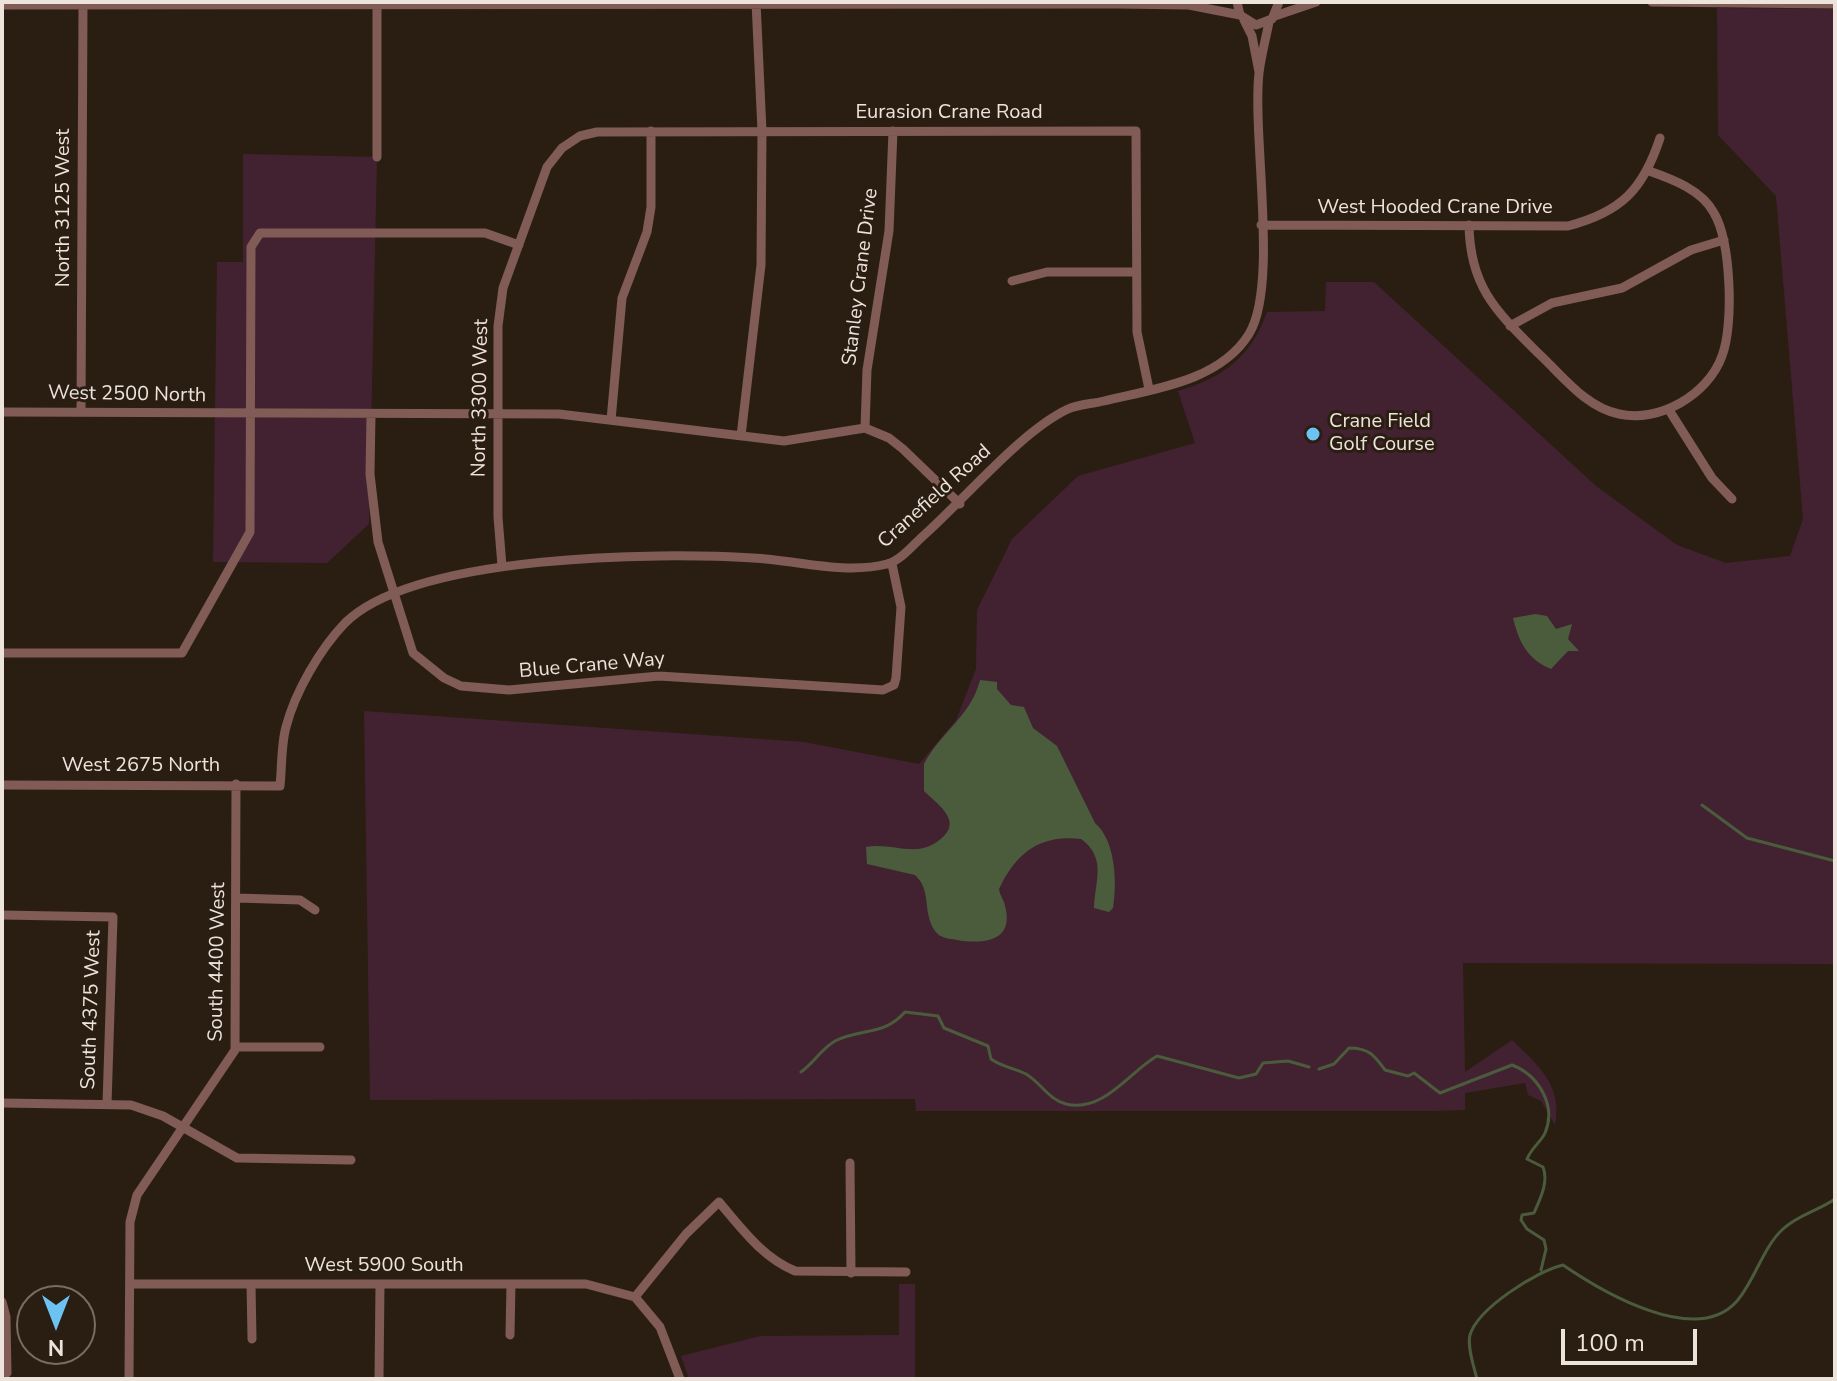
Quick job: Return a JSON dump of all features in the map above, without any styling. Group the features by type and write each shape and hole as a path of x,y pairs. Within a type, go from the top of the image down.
{"street":[{"name":"Cranefield Road","path":"280,786 285,729 297,696 330,641 348,620 394,593 502,566 643,555 753,558 859,568 892,564 960,504 1044,420 1074,406 1149,389 1210,370 1241,346 1252,330 1261,288 1261,225 1259,72 1252,36 1237,2"},
{"name":"Cranefield Road","path":"1259,72 1279,2"},
{"path":"2,5 1194,3 1256,25 1316,2"},
{"path":"1652,2 1835,4"},
{"path":"741,436 761,265 762,131 756,3"},
{"name":"North 3125 West","path":"81,412 83,5"},
{"path":"377,5 377,157"},
{"path":"611,420 622,298 647,232 651,207 651,131"},
{"name":"Stanley Crane Drive","path":"865,428 867,370 889,231 893,131"},
{"name":"Eurasion Crane Road","path":"562,148 580,136 597,132 1136,131 1136,272"},
{"name":"West Hooded Crane Drive","path":"1261,225 1568,226 1612,211 1649,171 1660,138"},
{"name":"North 3300 West","path":"502,566 498,517 498,326 503,288 547,167 562,148"},
{"path":"1469,225 1469,256 1476,278 1496,311 1510,326 1599,407 1634,416 1669,410 1709,378 1722,356 1727,322 1724,240 1714,212 1697,194 1673,179 1649,171"},
{"path":"2,653 182,653 250,532 251,247 260,233 485,233 519,245"},
{"path":"1510,326 1552,303 1622,288 1691,250 1724,240"},
{"path":"1012,281 1047,272 1136,272 1137,332 1149,389"},
{"path":"1669,410 1712,478 1732,499"},
{"name":"West 2500 North","path":"2,412 251,416 559,414 741,436 809,440 865,428"},
{"name":"Blue Crane Way","path":"371,415 370,474 378,542 413,653 427,667 461,686 544,690 659,676 877,690 894,685 901,607 892,564"},
{"path":"865,428 889,438 903,449 960,504"},
{"name":"South 4400 West","path":"129,1379 130,1222 137,1195 235,1047 236,784"},
{"name":"West 2675 North","path":"2,785 280,786"},
{"path":"237,898 300,900 315,910"},
{"name":"South 4375 West","path":"2,915 113,917 107,1104"},
{"path":"235,1047 320,1047"},
{"path":"2,1103 107,1104 147,1110 184,1127 237,1158 351,1160"},
{"path":"850,1163 851,1273"},
{"path":"680,1379 660,1327 635,1297 686,1234 719,1202 758,1248 795,1271 906,1272"},
{"name":"West 5900 South","path":"130,1284 586,1284 635,1297"},
{"path":"251,1284 252,1339"},
{"path":"379,1379 380,1284"},
{"path":"510,1335 511,1284"},
{"path":"2,1302 6,1317 7,1373"}],"shaded area":[{"name":"Crane Field Golf Course","path":"1717,8 1835,9 1835,964 1463,963 1465,1072 1512,1040 1539,1068 1552,1088 1557,1111 1555,1125 1541,1101 1528,1095 1525,1083 1465,1093 1465,1110 1432,1111 916,1111 915,1099 370,1100 364,711 804,742 919,764 956,720 976,669 977,610 1012,539 1078,476 1195,443 1178,391 1209,380 1233,364 1253,342 1267,312 1325,311 1326,282 1374,282 1596,486 1677,545 1726,563 1790,556 1803,519 1776,196 1718,135"},
{"path":"243,154 377,157 369,524 327,563 213,562 217,262 243,262"},
{"path":"1535,614 1547,616 1556,629 1572,624 1568,639 1579,651 1568,651 1551,669 1530,655 1521,642 1513,618"},
{"path":"980,680 997,682 997,689 1011,705 1024,707 1033,728 1057,746 1111,851 1115,887 1113,908 1109,912 1094,908 1097,862 1089,846 1081,839 1066,838 1042,843 1013,865 999,889 1007,918 1005,927 1001,934 985,941 940,936 931,924 923,887 915,875 867,864 866,847 925,848 949,830 950,823 945,812 924,791 924,764 970,704"},
{"path":"899,1284 915,1284 915,1379 689,1379 681,1356 760,1336 899,1335"}],"waterway":[{"path":"1702,805 1747,838 1835,861"},
{"path":"801,1072 835,1041 889,1025 905,1012 938,1016 944,1028 988,1046 991,1059 1026,1074 1055,1099 1066,1104 1092,1103 1104,1097 1157,1056 1239,1078 1256,1074 1263,1063 1288,1061 1309,1067"},
{"path":"1319,1069 1334,1064 1349,1048 1370,1053 1385,1070 1408,1076 1414,1073 1440,1093 1512,1065 1530,1076 1543,1092 1549,1112 1545,1133 1527,1159 1543,1167 1545,1179 1534,1213 1522,1215 1521,1220 1527,1229 1544,1240 1546,1249 1541,1270"},
{"path":"1477,1379 1469,1345 1475,1324 1510,1292 1539,1275 1563,1265 1600,1288 1649,1310 1698,1319 1719,1314 1737,1301 1783,1229 1835,1199"}],"place":[{"name":"Crane Field Golf Course","path":"1313,434"}]}
